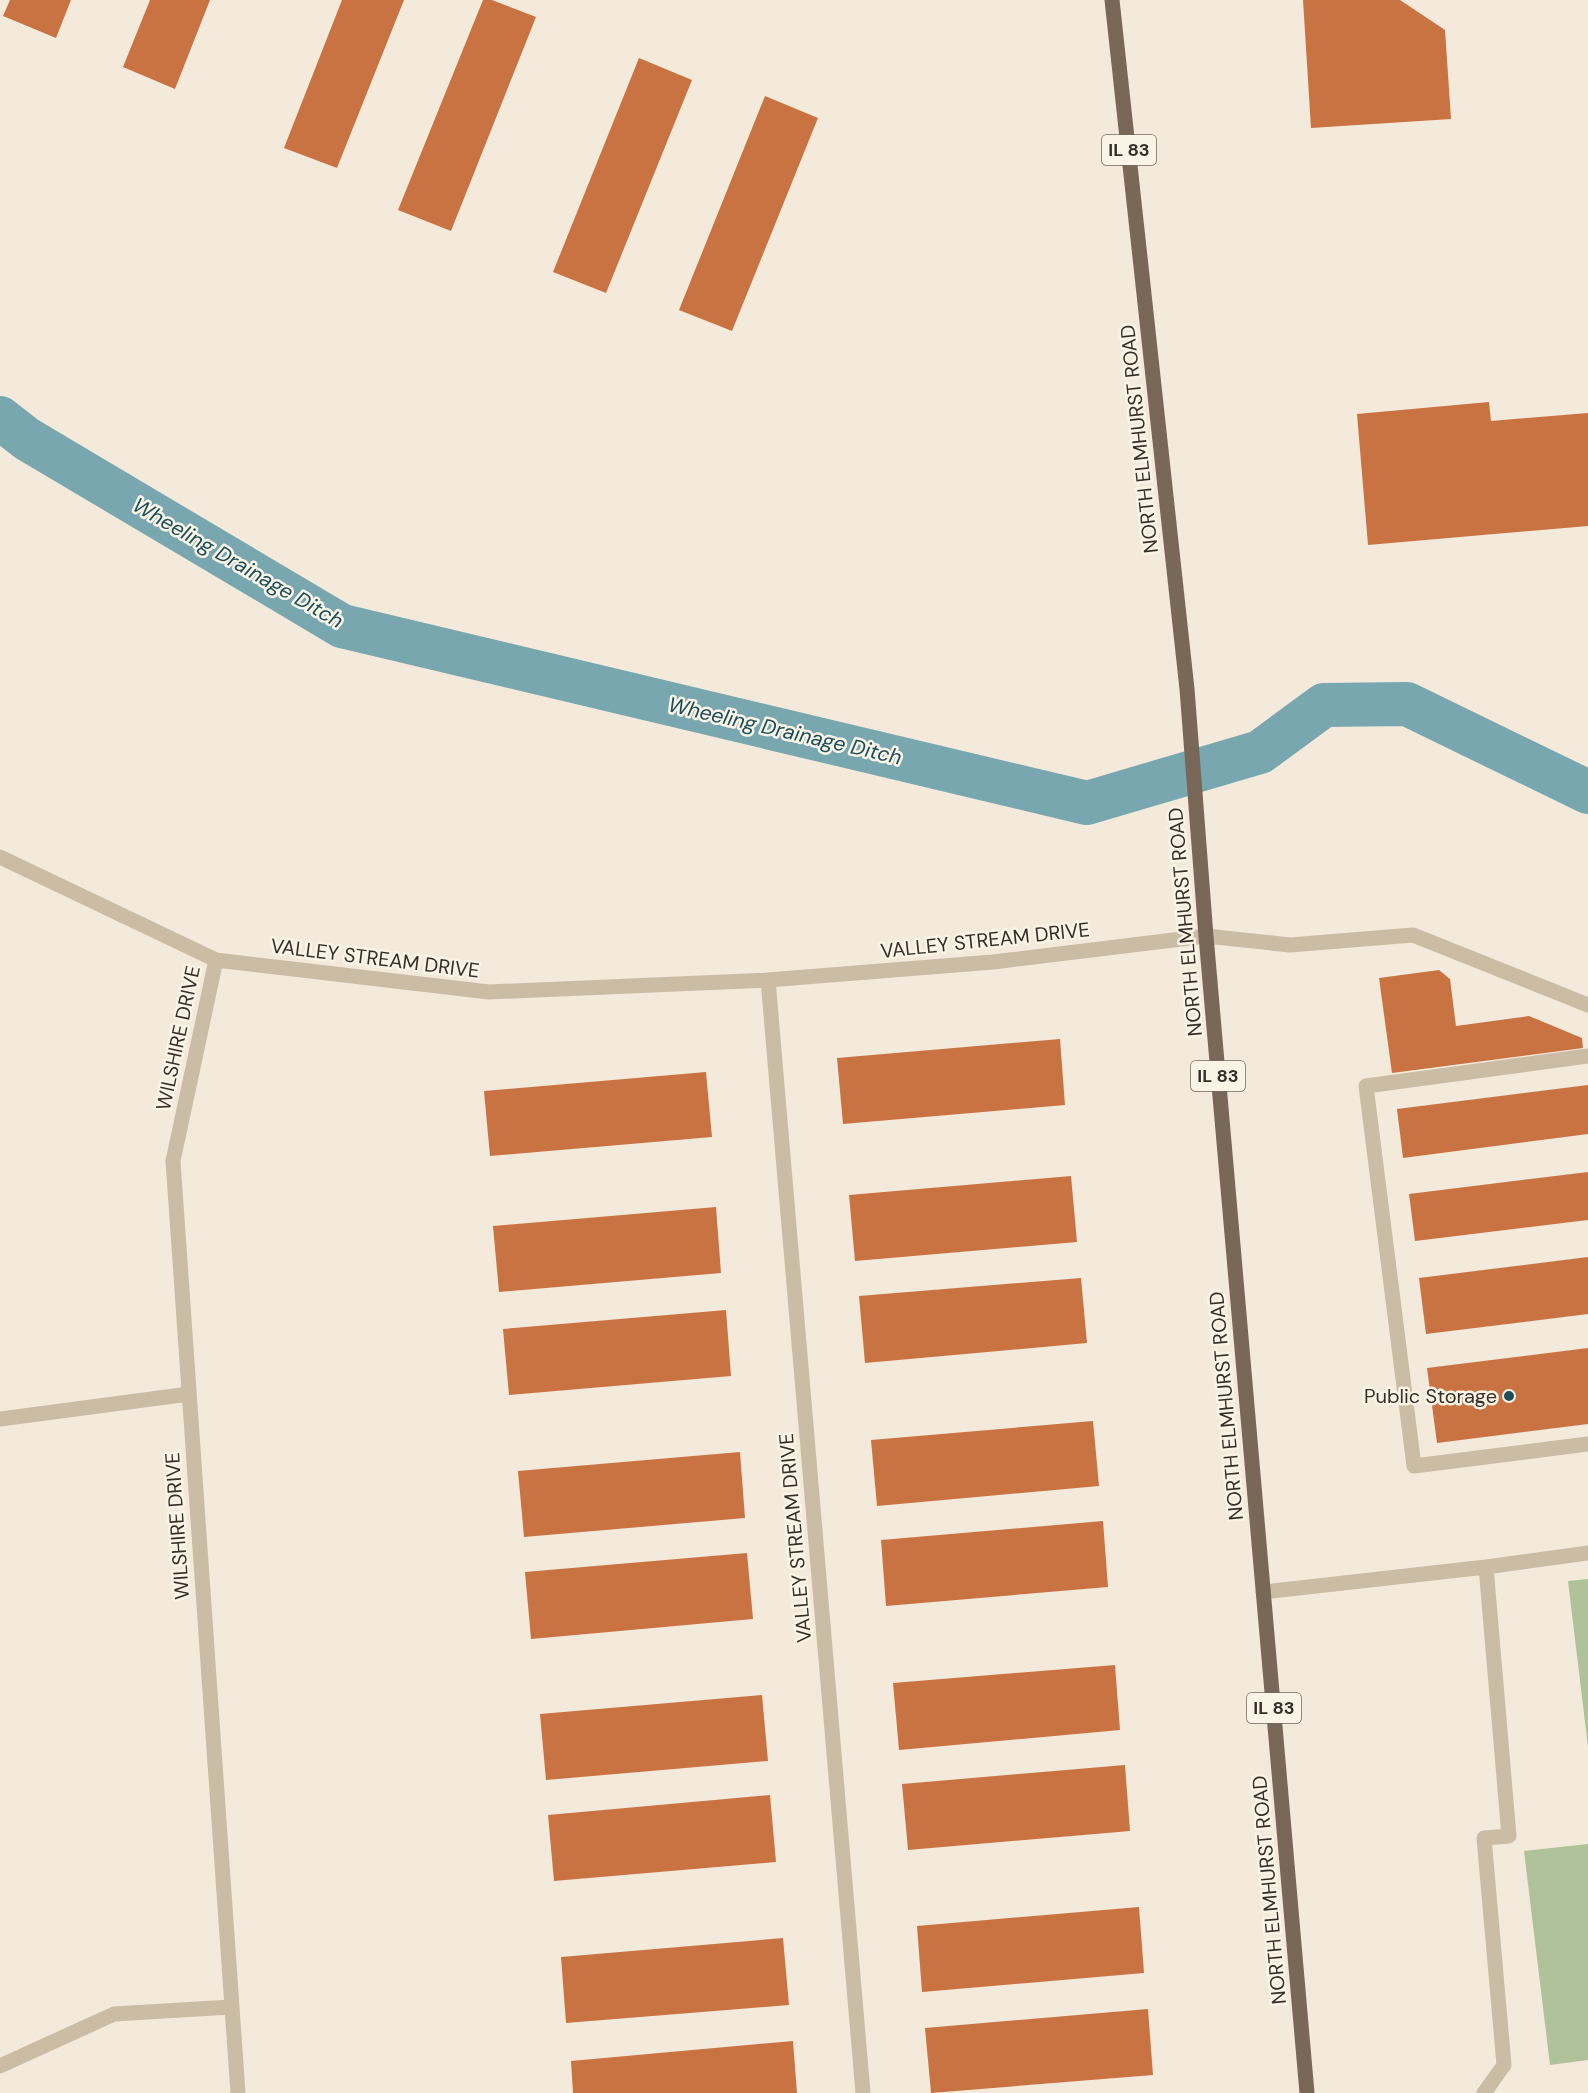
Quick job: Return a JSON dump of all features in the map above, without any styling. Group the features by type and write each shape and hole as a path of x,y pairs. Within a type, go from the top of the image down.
{"main road":[{"name":"NORTH ELMHURST ROAD","path":"1112,0 1188,688 1206,936 1307,2093"}],"street":[{"name":"VALLEY STREAM DRIVE","path":"0,857 216,960 489,992 768,980 993,962 1206,936 1290,945 1413,935 1588,1005"},
{"name":"WILSHIRE DRIVE","path":"216,960 173,1161 238,2093"},
{"name":"VALLEY STREAM DRIVE","path":"768,980 863,2093"},
{"path":"1588,1056 1366,1086 1414,1466 1588,1444"},
{"path":"0,1419 189,1394"},
{"path":"1263,1592 1486,1567 1588,1552"},
{"path":"1484,2093 1504,2065 1484,1838 1509,1836 1486,1567"},
{"path":"0,2067 114,2014 231,2007"}],"green space":[{"path":"1588,1579 1588,1747 1568,1581"},
{"path":"1588,1844 1588,2060 1550,2065 1524,1851"}],"building":[{"path":"10,0 71,0 56,38 3,16"},
{"path":"150,0 210,0 175,89 123,67"},
{"path":"342,0 404,0 337,168 284,148"},
{"path":"483,0 492,0 536,17 451,231 398,210"},
{"path":"1303,0 1400,0 1445,30 1451,119 1311,128"},
{"path":"639,58 692,80 606,293 553,272"},
{"path":"765,96 818,118 732,331 679,310"},
{"path":"1489,402 1491,421 1588,413 1588,526 1368,545 1357,414"},
{"path":"1439,970 1450,979 1456,1026 1529,1016 1582,1038 1583,1048 1392,1073 1379,978"},
{"path":"1060,1039 1065,1105 843,1124 837,1058"},
{"path":"706,1072 712,1137 490,1156 484,1091"},
{"path":"1588,1085 1588,1134 1403,1158 1397,1109"},
{"path":"1588,1172 1588,1220 1415,1241 1409,1194"},
{"path":"1071,1176 1077,1242 855,1261 849,1195"},
{"path":"716,1207 721,1273 499,1292 493,1226"},
{"name":"Public Storage","path":"1588,1257 1588,1314 1426,1334 1419,1278"},
{"path":"1081,1278 1087,1343 865,1363 859,1296"},
{"path":"726,1310 731,1376 509,1395 503,1329"},
{"name":"Public Storage","path":"1588,1348 1588,1424 1437,1443 1427,1368"},
{"path":"1093,1421 1099,1486 877,1506 871,1440"},
{"path":"740,1452 745,1518 524,1537 518,1471"},
{"path":"1103,1521 1108,1587 886,1606 881,1540"},
{"path":"747,1553 753,1619 531,1639 525,1572"},
{"path":"1115,1665 1120,1730 899,1750 893,1683"},
{"path":"762,1695 768,1761 546,1780 540,1714"},
{"path":"1125,1765 1130,1831 908,1850 902,1784"},
{"path":"770,1795 776,1862 554,1881 548,1815"},
{"path":"1139,1907 1144,1973 922,1992 917,1926"},
{"path":"783,1938 789,2005 566,2023 561,1957"},
{"path":"1148,2009 1153,2075 931,2093 925,2028"},
{"path":"793,2041 797,2093 573,2093 571,2061"}],"waterway":[{"name":"Wheeling Drainage Ditch","path":"0,418 27,439 342,626 1087,803 1260,752 1324,705 1407,704 1588,792"}],"place":[{"name":"Public Storage","path":"1509,1396"}]}
